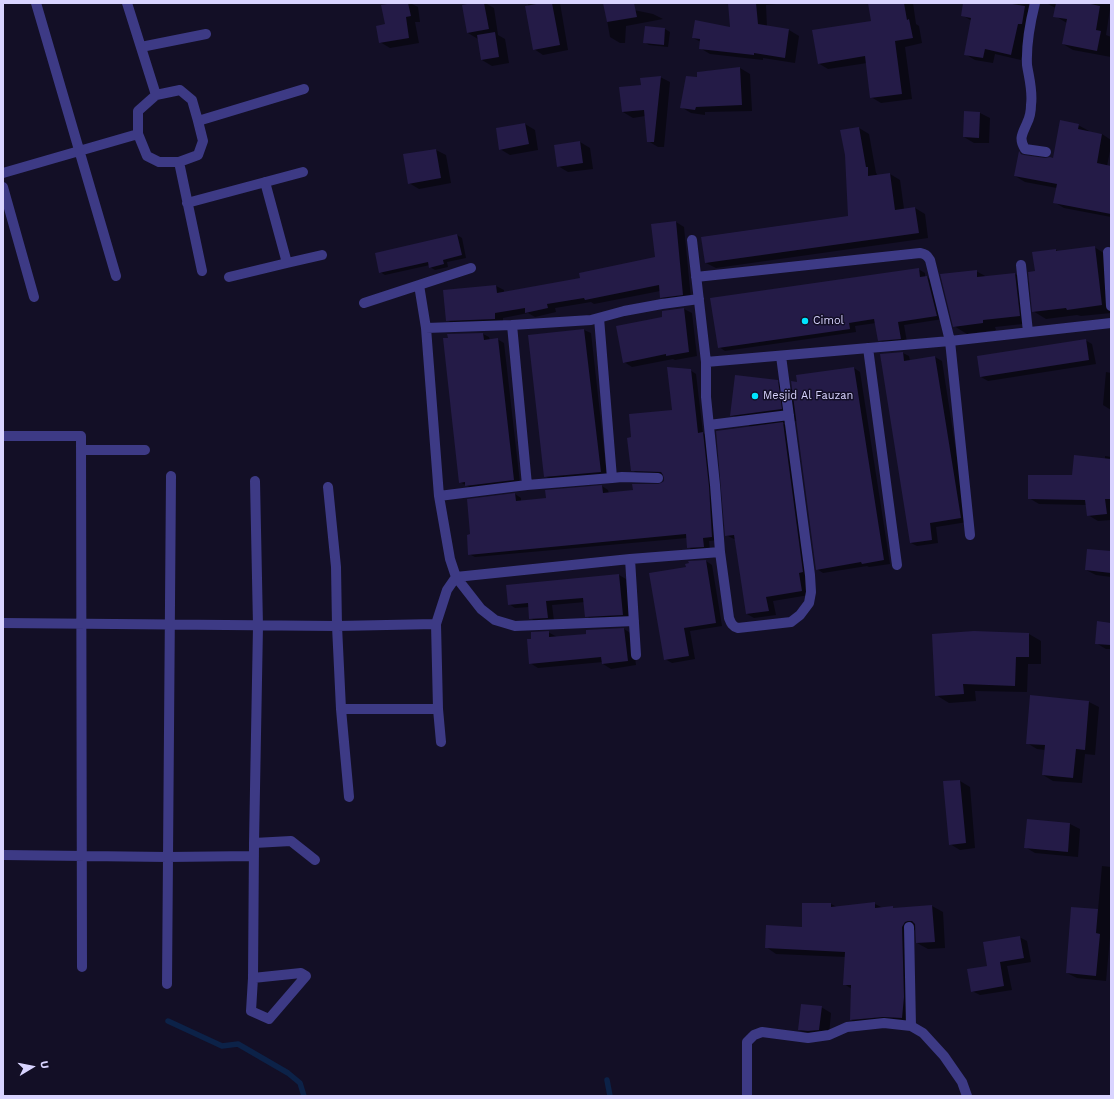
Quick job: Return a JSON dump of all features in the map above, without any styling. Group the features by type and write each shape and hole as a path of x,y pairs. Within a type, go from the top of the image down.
{"street":[{"path":"36,3 116,276"},
{"path":"127,3 156,95"},
{"path":"1035,3 1027,50 1027,65 1031,86 1032,103 1030,115 1022,133 1022,144 1029,150 1046,152"},
{"path":"141,48 206,34"},
{"path":"198,121 304,89"},
{"path":"180,90 192,100 203,141 198,155 179,162 159,162 147,156 138,134 138,112 156,95 180,90"},
{"path":"3,173 138,134"},
{"path":"179,162 202,270"},
{"path":"187,203 303,172"},
{"path":"265,182 287,263"},
{"path":"3,187 34,297"},
{"path":"692,240 706,362 706,397 720,552 729,618 731,624 738,628 791,622 809,603 811,592 781,356"},
{"path":"1108,252 1111,306"},
{"path":"696,277 920,253 928,256 950,340 970,535"},
{"path":"229,277 322,255"},
{"path":"1021,265 1028,332"},
{"path":"364,302 471,268"},
{"path":"418,285 426,328 439,496 450,559 456,577 481,609 495,620 514,626 634,620"},
{"path":"426,328 591,320 624,311 699,299"},
{"path":"599,318 612,478"},
{"path":"706,362 868,348 1111,323"},
{"path":"512,325 527,485"},
{"path":"868,348 898,565"},
{"path":"709,425 789,415"},
{"path":"3,436 81,436 82,967"},
{"path":"82,450 146,450"},
{"path":"166,984 171,476"},
{"path":"439,496 527,485 622,477 658,478"},
{"path":"253,978 301,973 306,976 270,1019 252,1011 258,626 255,481"},
{"path":"328,487 336,567 341,709 349,797"},
{"path":"441,742 438,709 436,624 447,590 456,577 630,559 720,552"},
{"path":"630,559 636,655"},
{"path":"3,623 258,626 436,624"},
{"path":"341,709 438,709"},
{"path":"254,843 292,841 314,860"},
{"path":"3,855 168,857 254,856"},
{"path":"910,927 911,1026"},
{"path":"747,1096 747,1042 754,1035 762,1032 808,1038 829,1035 847,1027 884,1023 911,1026 923,1033 944,1056 962,1082 967,1096"}],"building":[{"path":"408,3 411,16 406,17 409,38 379,43 376,26 385,24 381,5"},
{"path":"484,3 489,29 467,33 462,5"},
{"path":"552,3 560,45 533,50 525,6"},
{"path":"603,3 634,3 637,17 607,22"},
{"path":"728,3 756,3 758,24 789,29 785,58 754,53 754,55 699,49 700,39 692,38 695,20 730,27"},
{"path":"868,3 904,3 907,20 909,19 913,38 895,41 902,94 870,98 865,56 818,64 812,30 871,21"},
{"path":"963,3 1006,3 1025,6 1022,24 1018,24 1011,55 985,49 983,58 964,55 971,18 961,16"},
{"path":"1056,3 1086,3 1100,6 1096,30 1101,31 1097,51 1062,44 1067,19 1053,17"},
{"path":"645,26 665,28 664,45 643,43"},
{"path":"495,32 499,57 481,60 477,35"},
{"path":"740,67 742,105 696,107 695,110 680,108 686,76 697,77 697,72"},
{"path":"661,76 654,142 647,142 644,110 622,112 619,87 641,85 640,78"},
{"path":"964,111 980,112 979,138 963,137"},
{"path":"1060,120 1079,124 1078,129 1102,134 1097,163 1111,166 1111,214 1053,203 1057,184 1014,176 1019,151 1024,155 1053,158"},
{"path":"525,123 529,144 499,150 496,128"},
{"path":"859,127 866,167 868,167 868,176 890,173 895,210 915,207 919,233 705,263 701,237 848,216 845,155 840,130"},
{"path":"580,141 583,163 557,167 554,145"},
{"path":"436,149 441,178 408,184 403,154"},
{"path":"676,221 683,295 660,298 659,285 585,300 584,298 547,304 548,308 525,313 525,308 495,313 495,319 446,321 443,290 496,285 497,293 580,278 579,273 655,257 651,224"},
{"path":"457,234 462,255 443,260 444,264 429,268 428,262 379,273 375,253"},
{"path":"1095,246 1102,305 1067,310 1066,308 1032,312 1028,272 1035,271 1032,252 1056,249 1056,251"},
{"path":"919,268 920,277 927,276 937,316 898,322 901,339 878,341 874,319 849,323 850,329 718,348 710,298"},
{"path":"977,270 977,277 1015,273 1020,316 983,320 983,323 953,327 940,274"},
{"path":"684,308 689,352 666,356 666,354 623,363 616,326 662,317 662,311"},
{"path":"584,329 601,472 544,477 528,335"},
{"path":"483,333 484,340 498,338 514,480 465,486 465,482 459,483 443,338 448,338 447,334"},
{"path":"1086,339 1089,360 980,377 977,356"},
{"path":"903,352 904,361 935,356 961,518 930,523 932,540 910,543 880,354"},
{"path":"667,367 691,369 698,433 703,432 709,486 712,537 703,538 704,547 687,548 686,534 468,555 467,535 470,534 467,499 515,493 516,501 546,498 545,490 602,485 603,493 633,490 632,484 658,484 664,481 661,472 631,471 627,438 631,437 629,414 672,410"},
{"path":"854,367 884,560 862,564 861,562 816,570 791,381 797,382 796,375"},
{"name":"Mesjid Al Fauzan","path":"735,375 778,380 782,409 730,416"},
{"path":"783,422 803,572 799,573 802,591 766,597 769,611 746,614 734,535 725,536 716,431"},
{"path":"1074,455 1111,459 1111,499 1105,499 1107,514 1087,516 1085,500 1028,499 1028,475 1072,475"},
{"path":"1087,549 1111,551 1111,573 1085,570"},
{"path":"706,560 716,623 684,628 689,656 664,660 649,573 686,567 685,564 689,563 688,561"},
{"path":"619,574 623,615 585,617 583,598 546,601 548,618 529,619 528,603 508,605 506,585"},
{"path":"1097,621 1111,623 1111,645 1095,644"},
{"path":"624,628 628,661 602,664 601,657 529,664 527,639 531,639 531,632 549,631 549,637 586,634 586,630"},
{"path":"974,631 1029,633 1029,657 1016,657 1015,686 963,684 964,694 935,696 932,634"},
{"path":"1030,695 1089,701 1085,750 1076,749 1073,778 1042,775 1045,745 1026,744"},
{"path":"960,780 966,843 949,845 943,781"},
{"path":"1027,819 1070,823 1068,852 1024,848"},
{"path":"875,902 875,908 932,905 935,942 916,943 915,924 912,921 905,922 902,927 904,997 902,1018 883,1017 850,1020 851,985 843,985 845,952 765,948 766,925 802,927 802,903 831,903 831,907"},
{"path":"1071,907 1098,909 1096,933 1100,934 1096,976 1066,973"},
{"path":"1020,936 1024,958 1000,962 1004,986 971,992 967,969 987,966 983,942"},
{"path":"801,1004 822,1006 819,1030 798,1030"}],"waterway":[{"path":"168,1021 222,1046 238,1044 288,1073 300,1083 304,1096"},
{"path":"607,1080 610,1096"}],"place":[{"name":"Cimol","path":"805,321"},
{"name":"Mesjid Al Fauzan","path":"755,396"}]}
